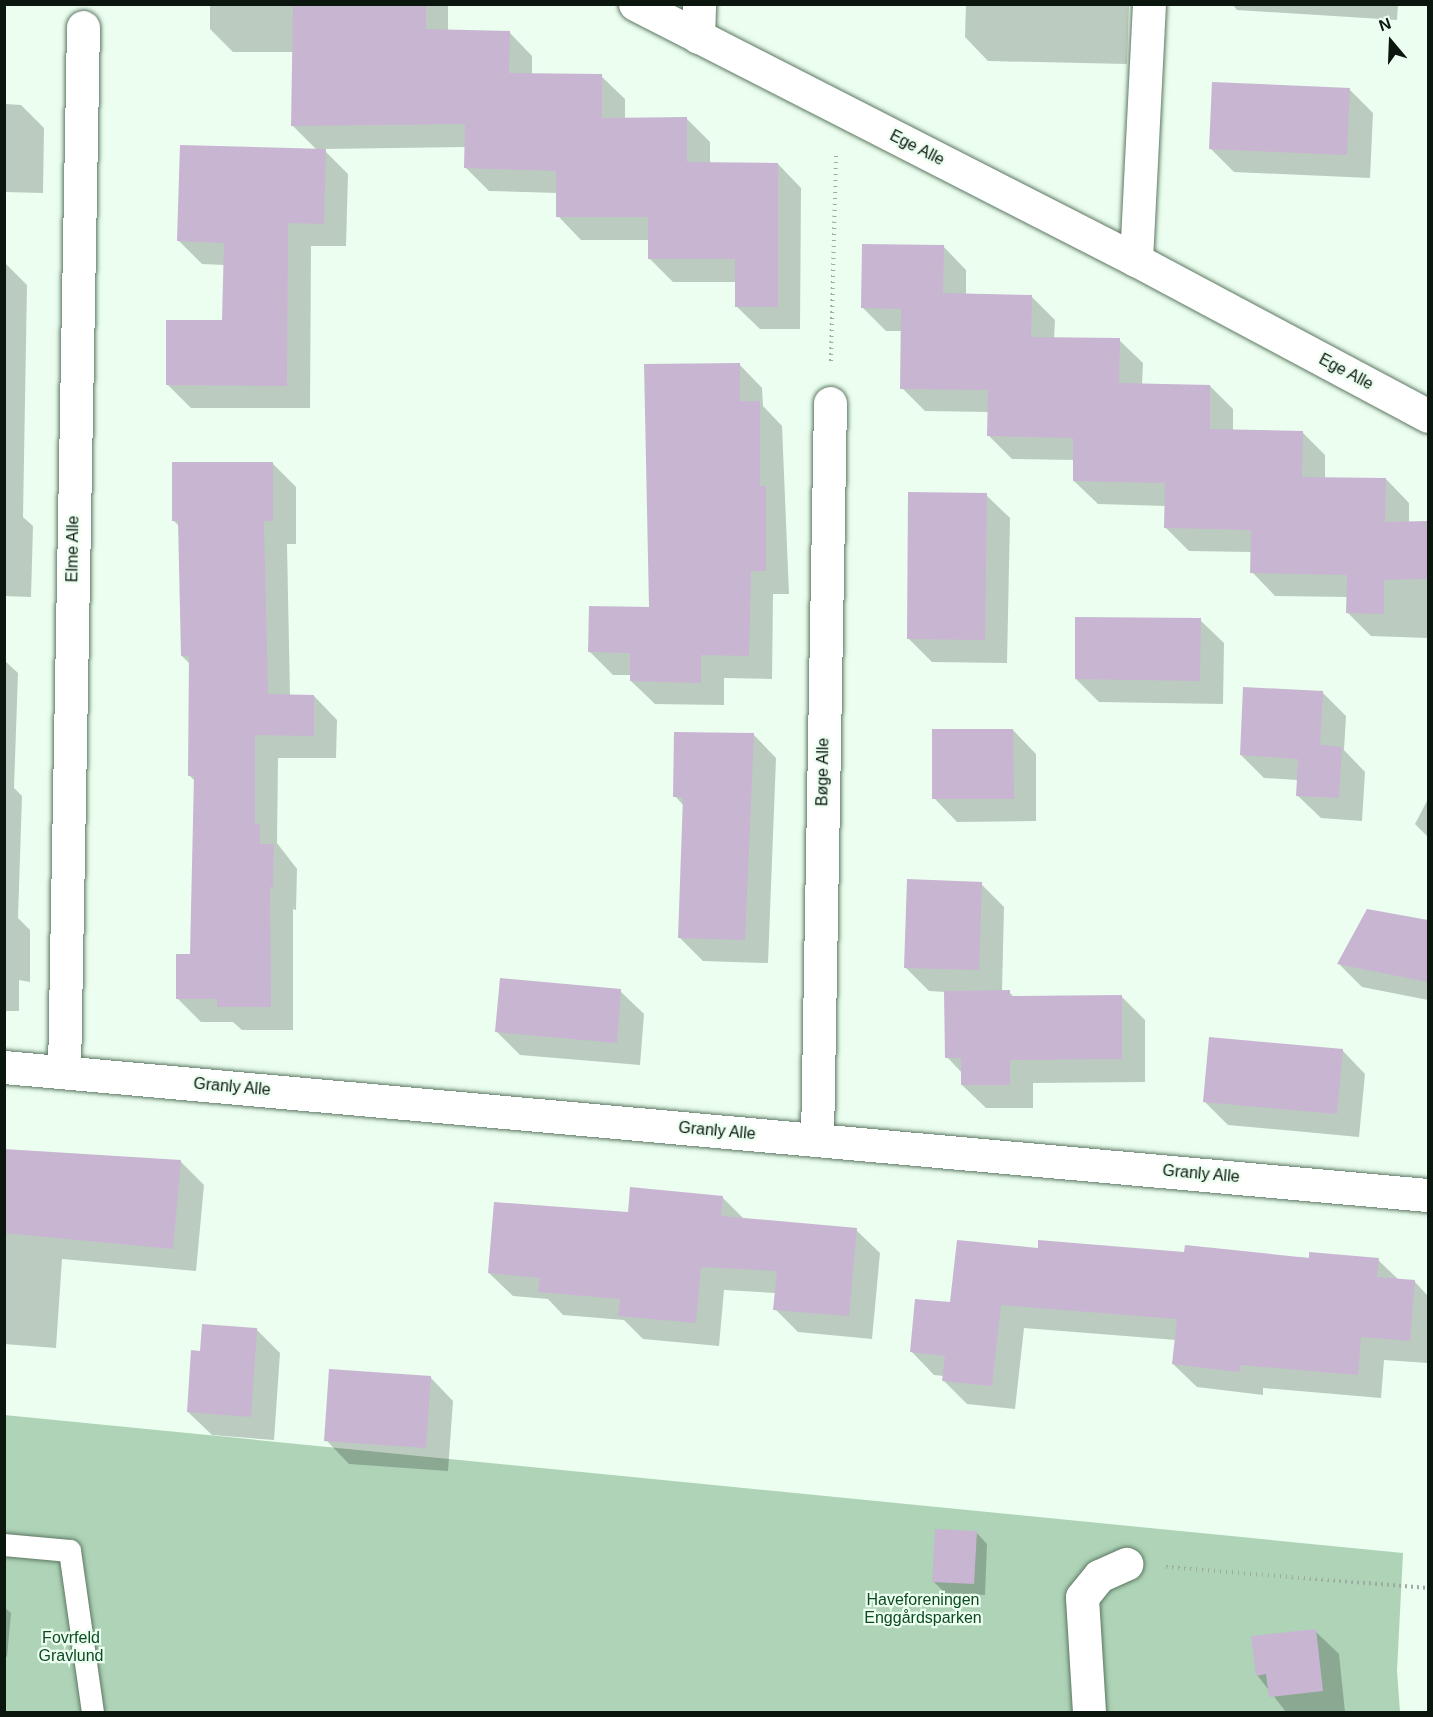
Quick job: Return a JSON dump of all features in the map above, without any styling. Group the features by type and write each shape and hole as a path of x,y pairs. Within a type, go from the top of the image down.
{"street":[{"name":"Ege Alle","path":"635,4 1136,260 1428,416"},
{"path":"698,37 699,4"},
{"path":"1136,260 1149,4"},
{"name":"Elme Alle","path":"64,1072 83,27"},
{"name":"Bøge Alle","path":"817,1140 830,404"},
{"name":"Granly Alle","path":"4,1067 1428,1195"},
{"path":"1089,1713 1082,1597 1099,1576 1126,1564"}],"lane":[{"path":"4,1545 70,1551 93,1713"}],"path":[{"path":"830,404 837,107"},
{"path":"1126,1564 1428,1588"}],"green space":[{"path":"4,1415 1403,1553 1397,1671 1400,1712 5,1712"}],"building":[{"path":"293,4 426,4 426,29 510,31 509,73 602,74 602,118 687,117 687,162 778,163 778,307 735,307 735,259 648,259 648,217 556,217 556,171 464,168 465,124 291,126"},
{"path":"1212,82 1350,88 1347,155 1209,149"},
{"path":"180,145 326,149 324,224 288,223 287,386 166,385 166,320 222,320 224,243 177,241"},
{"path":"862,244 944,245 943,293 1032,295 1031,337 1120,338 1119,383 1210,385 1210,429 1303,431 1302,477 1386,478 1385,522 1428,521 1428,579 1384,580 1384,614 1346,613 1347,575 1250,573 1251,530 1164,528 1165,483 1073,481 1073,438 987,436 988,390 900,389 901,309 861,308"},
{"path":"740,363 740,401 760,401 760,486 766,486 766,571 751,571 749,656 701,655 701,683 630,681 630,653 588,652 589,606 649,607 644,364"},
{"path":"172,462 273,462 273,521 264,521 268,694 314,695 314,736 255,735 255,824 260,824 260,844 274,844 273,887 270,887 271,1007 217,1007 217,999 176,999 176,954 190,954 194,776 188,776 189,656 181,656 178,521 172,521"},
{"path":"908,492 987,493 985,640 907,639"},
{"path":"1075,617 1201,618 1200,681 1075,679"},
{"path":"1243,687 1323,691 1320,745 1342,747 1339,798 1296,796 1298,759 1240,755"},
{"path":"932,729 1013,729 1014,799 932,799"},
{"path":"674,732 754,733 745,940 678,938 683,797 673,797"},
{"path":"907,879 982,882 979,970 904,968"},
{"path":"1367,909 1428,920 1428,982 1337,964"},
{"path":"500,978 621,989 617,1043 495,1032"},
{"path":"1010,990 1010,996 1122,995 1122,1059 1010,1060 1010,1085 961,1085 961,1058 945,1058 944,991"},
{"path":"1209,1037 1343,1049 1337,1114 1203,1102"},
{"path":"4,1149 181,1160 173,1249 4,1233"},
{"path":"630,1187 723,1196 721,1216 857,1228 849,1316 773,1310 777,1271 701,1267 696,1323 618,1316 620,1299 538,1292 540,1278 488,1273 494,1202 628,1212"},
{"path":"957,1240 1038,1248 1038,1240 1184,1252 1185,1245 1309,1258 1309,1252 1379,1258 1377,1277 1415,1280 1410,1341 1361,1337 1358,1375 1240,1365 1240,1372 1172,1364 1177,1319 1001,1305 992,1386 942,1381 945,1356 910,1352 915,1299 950,1302"},
{"path":"202,1324 257,1328 251,1417 187,1412 191,1350 200,1351"},
{"path":"329,1369 431,1376 426,1448 324,1441"},
{"path":"935,1529 977,1531 974,1584 932,1582"},
{"path":"1316,1629 1323,1691 1269,1697 1266,1674 1256,1676 1251,1636"}],"park label":[{"name":"Haveforeningen Enggårdsparken","path":"923,1609"},
{"name":"Fovrfeld Gravlund","path":"71,1647"}]}
